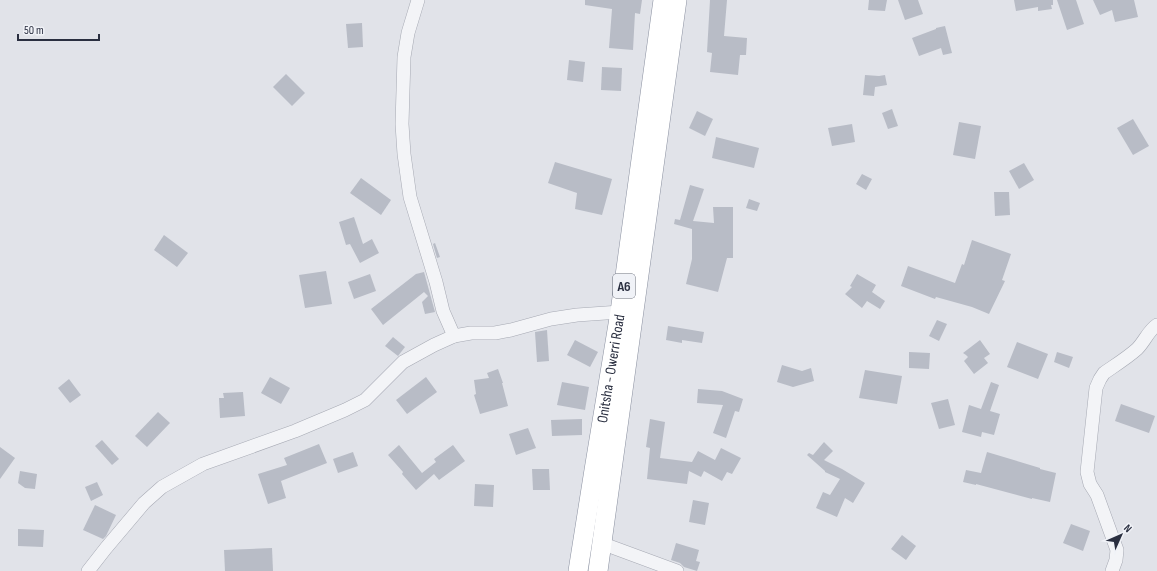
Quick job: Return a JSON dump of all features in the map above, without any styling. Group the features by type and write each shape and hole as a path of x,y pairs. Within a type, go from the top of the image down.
{"highway":[{"name":"Onitsha - Owerri Road","path":"578,571 620,312 663,0"},
{"name":"Onitsha - Owerri Road","path":"598,571 677,0"}],"street":[{"path":"418,0 408,33 404,58 402,124 404,154 410,197 443,311 454,336"},
{"path":"88,571 144,503 162,487 203,464 295,431 365,400 404,362 418,353 454,336 471,333 495,333 551,319 578,315 620,312"},
{"path":"1112,571 1116,560 1117,550 1097,495 1090,484 1087,472 1096,388 1104,373 1138,349 1153,327 1157,325"},
{"path":"602,543 677,571"}],"building":[{"path":"585,0 642,0 640,14 635,13 633,50 609,48 612,9 585,5"},
{"path":"710,0 727,0 724,36 747,38 746,55 740,55 738,75 710,72 712,53 707,52"},
{"path":"869,0 887,0 885,11 868,10"},
{"path":"898,0 918,0 923,14 905,20"},
{"path":"1014,0 1053,0 1053,5 1051,5 1052,9 1038,11 1038,7 1016,11"},
{"path":"1057,0 1076,0 1084,24 1067,30"},
{"path":"1093,0 1134,0 1138,17 1115,22 1112,10 1100,15"},
{"path":"362,23 363,47 348,48 346,24"},
{"path":"945,26 952,53 943,55 941,48 919,56 912,38"},
{"path":"569,60 585,62 583,82 567,80"},
{"path":"602,67 622,68 621,91 601,90"},
{"path":"286,74 305,93 292,106 273,87"},
{"path":"865,75 885,75 887,85 875,87 874,96 863,95"},
{"path":"892,109 898,126 888,129 882,113"},
{"path":"697,111 713,119 705,136 689,128"},
{"path":"1133,119 1149,146 1133,155 1117,128"},
{"path":"959,122 981,126 975,159 953,155"},
{"path":"852,124 855,142 832,146 828,128"},
{"path":"716,137 759,148 754,168 712,158"},
{"path":"555,162 612,179 602,215 575,209 577,193 548,183"},
{"path":"1024,163 1034,180 1019,189 1009,171"},
{"path":"862,174 872,179 866,190 856,184"},
{"path":"361,178 391,200 381,215 350,193"},
{"path":"690,185 704,189 693,221 714,223 713,207 733,207 733,258 727,258 718,292 686,284 692,259 692,229 674,224 675,219 680,220"},
{"path":"994,192 1009,192 1010,215 995,216"},
{"path":"749,199 760,203 757,211 746,208"},
{"path":"354,217 363,244 372,239 379,253 360,263 350,244 346,245 339,222"},
{"path":"164,235 188,253 177,267 154,250"},
{"path":"972,240 1011,254 1002,280 1005,281 989,314 972,307 936,297 935,299 901,286 908,266 955,283 962,264 964,265"},
{"path":"435,243 440,257 437,258 433,244"},
{"path":"326,271 332,304 305,308 299,275"},
{"path":"424,272 435,312 425,314 422,302 428,296 424,292 383,325 371,309 416,274"},
{"path":"370,274 376,291 354,299 348,282"},
{"path":"857,274 876,285 872,292 885,301 880,309 867,301 862,308 845,294 852,287 850,286"},
{"path":"937,320 947,324 939,341 929,336"},
{"path":"668,326 704,332 702,343 682,340 682,343 666,340"},
{"path":"547,330 549,361 537,362 535,332"},
{"path":"393,337 405,347 398,356 385,346"},
{"path":"575,340 598,352 590,367 567,355"},
{"path":"980,340 990,354 984,358 988,363 974,374 964,361 968,357 963,353"},
{"path":"1017,342 1048,354 1038,379 1007,367"},
{"path":"909,352 930,353 929,369 909,368"},
{"path":"1057,352 1073,357 1069,368 1054,362"},
{"path":"782,365 802,371 811,368 814,381 793,387 777,382"},
{"path":"498,369 508,406 480,414 474,395 476,394 474,380 489,378 487,373"},
{"path":"865,370 902,376 897,404 859,398"},
{"path":"270,377 290,388 281,404 261,393"},
{"path":"426,377 437,392 407,414 396,400"},
{"path":"69,379 81,395 70,403 58,388"},
{"path":"562,382 589,387 585,410 557,405"},
{"path":"991,382 999,385 990,411 1000,414 994,435 982,432 981,437 962,432 969,405 981,409"},
{"path":"698,389 722,391 743,399 739,412 735,411 726,438 713,433 723,405 697,403"},
{"path":"243,392 245,416 220,418 219,398 224,398 223,393"},
{"path":"948,399 955,425 939,429 931,403"},
{"path":"1121,404 1155,416 1149,433 1115,421"},
{"path":"158,412 170,423 147,447 135,436"},
{"path":"582,419 582,435 552,436 551,420"},
{"path":"650,419 665,422 660,458 692,462 698,451 715,460 721,448 741,458 732,474 727,472 722,481 704,471 701,477 689,471 687,484 647,479 650,448 646,447"},
{"path":"528,428 536,448 516,455 509,434"},
{"path":"102,440 119,459 112,465 95,446"},
{"path":"824,442 833,451 824,460 865,483 853,503 845,498 837,517 816,508 823,492 830,495 840,479 825,472 807,455 809,453 813,455"},
{"path":"319,444 327,463 281,481 286,498 268,504 258,474 287,465 284,458"},
{"path":"399,445 422,473 436,462 434,459 453,445 465,461 439,480 434,474 416,490 388,455"},
{"path":"0,447 15,458 0,479"},
{"path":"353,452 358,466 338,473 333,459"},
{"path":"987,452 1056,473 1050,502 963,482 966,470 981,473"},
{"path":"532,469 549,469 550,490 533,490"},
{"path":"20,471 37,474 35,489 25,488 18,483"},
{"path":"97,482 103,495 91,501 85,487"},
{"path":"475,484 494,485 493,507 474,506"},
{"path":"693,500 709,503 705,525 689,522"},
{"path":"95,505 116,515 106,536 103,539 83,530"},
{"path":"1071,524 1090,531 1083,551 1063,543"},
{"path":"18,529 44,530 43,547 18,546"},
{"path":"902,535 916,546 906,560 891,549"},
{"path":"676,543 699,550 696,561 700,562 697,571 684,567 680,563 671,560"},
{"path":"272,548 273,571 225,571 224,550"}]}
